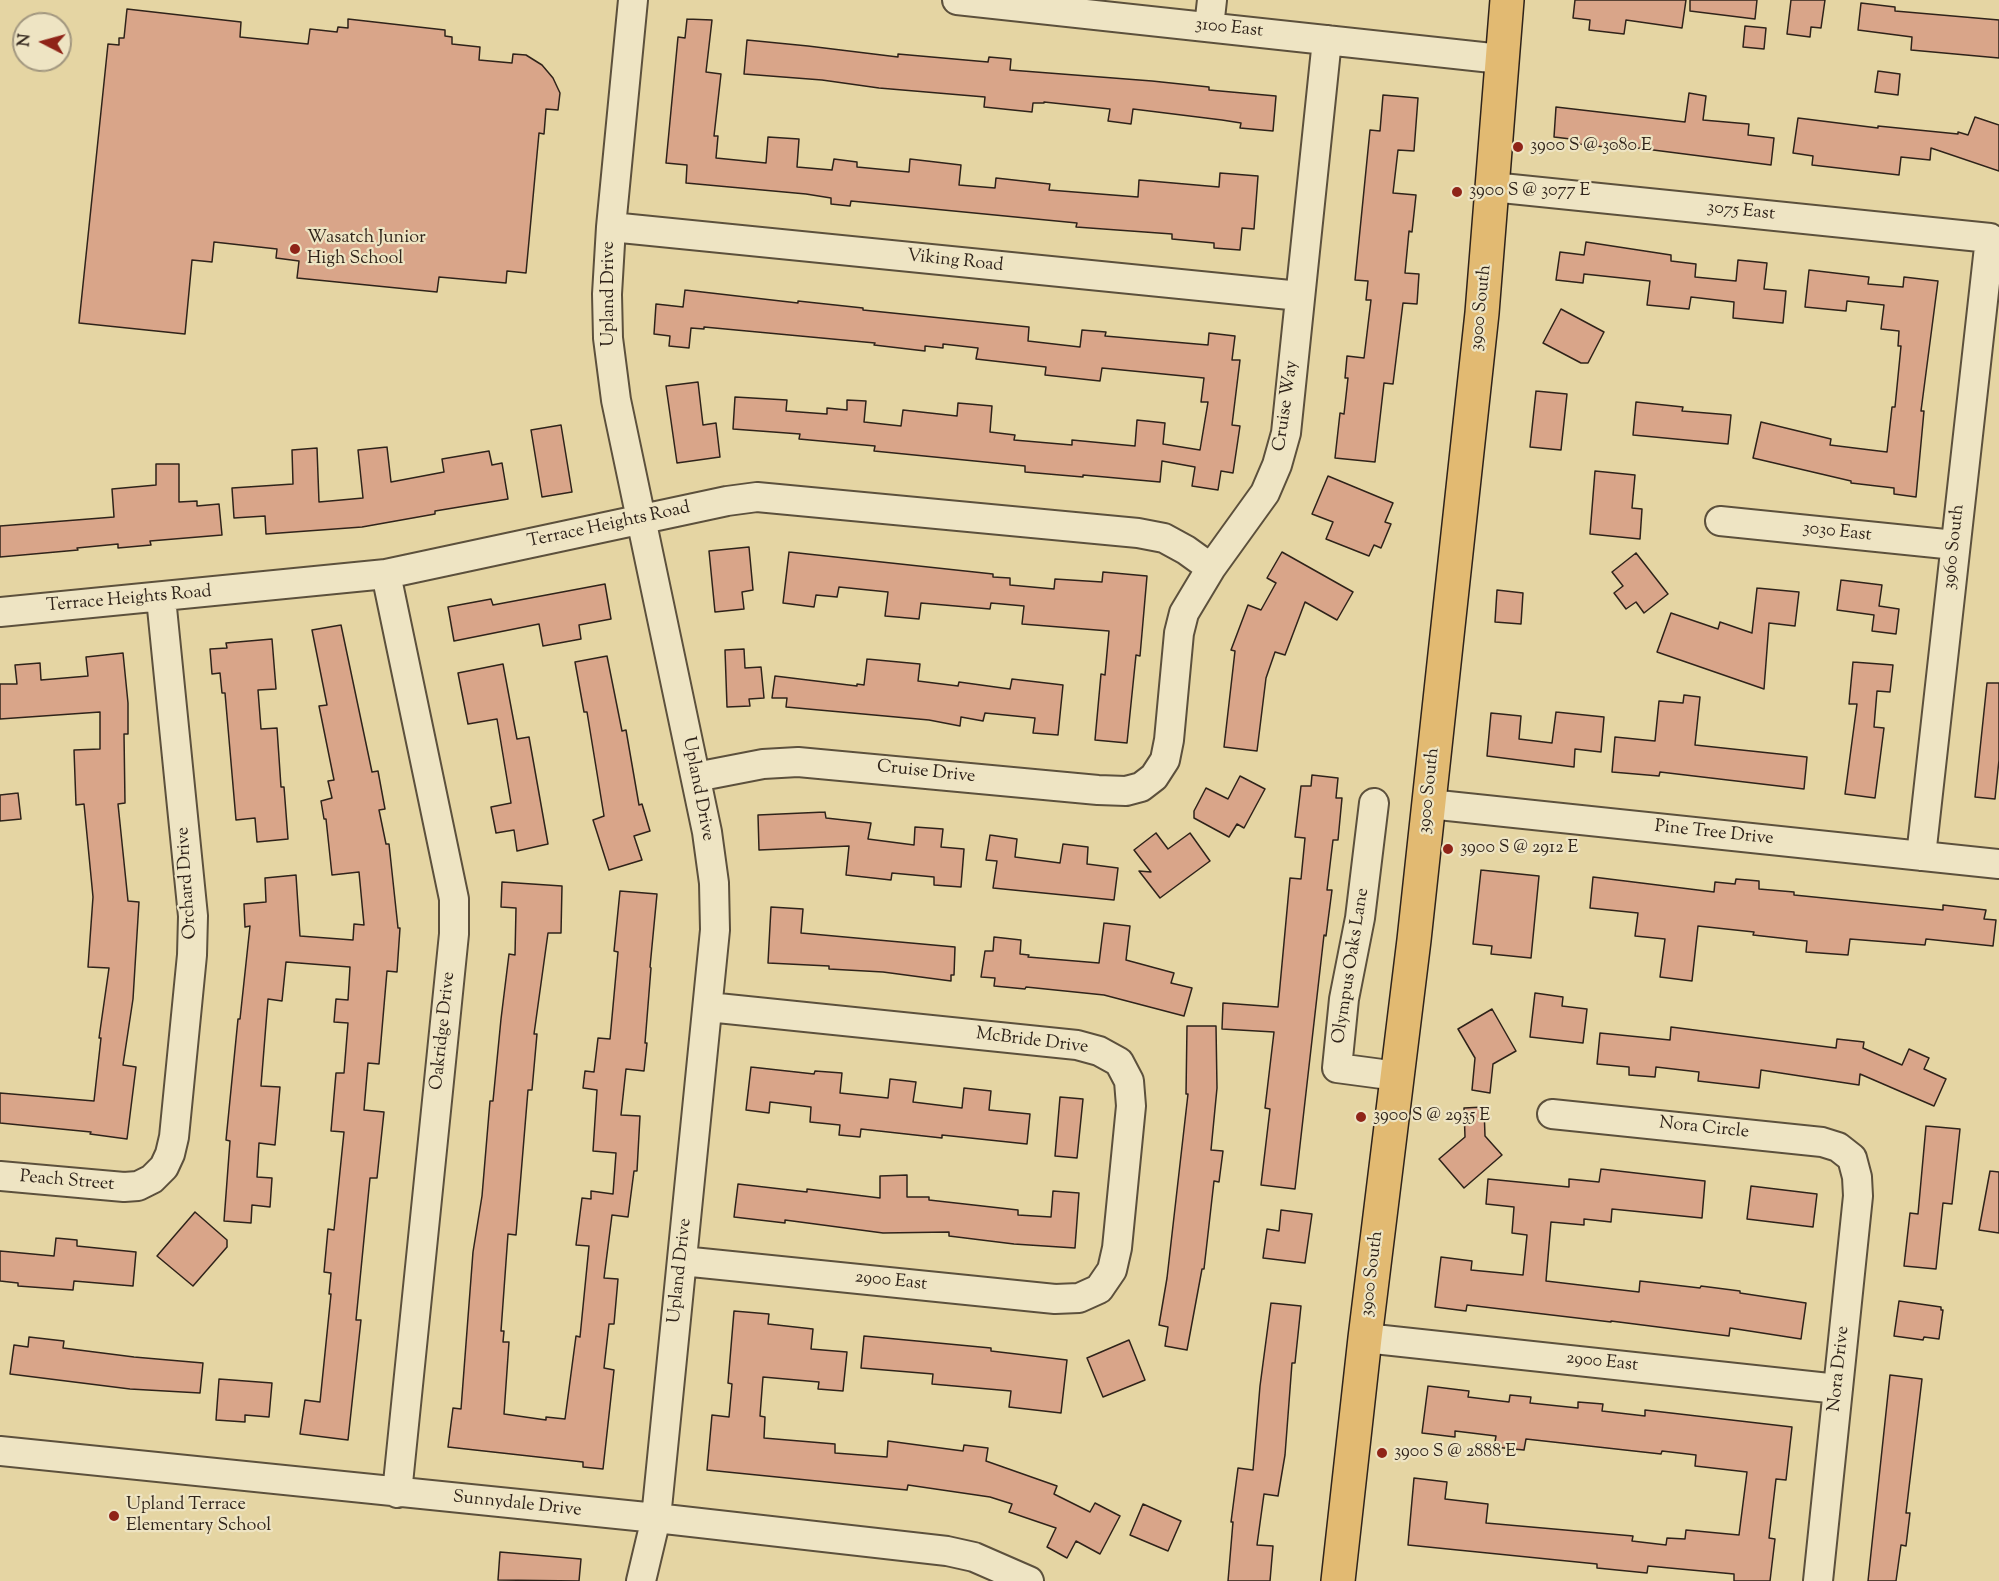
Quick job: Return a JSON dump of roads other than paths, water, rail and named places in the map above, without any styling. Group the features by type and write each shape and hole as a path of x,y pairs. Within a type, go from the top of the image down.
{"main road":[{"name":"3900 South","path":"1338,1581 1429,804 1482,313 1507,0"}],"street":[{"name":"Upland Drive","path":"633,0 611,227 607,294 608,338 616,400 640,520 696,777 714,883 716,930 656,1518 641,1581"},
{"name":"3100 East","path":"957,0 1211,14 1327,40 1501,59"},
{"name":"Cruise Way","path":"1154,777 1165,760 1169,740 1179,633 1184,613 1210,568 1265,493 1277,465 1286,433 1327,40"},
{"name":"3075 East","path":"1492,187 1990,238"},
{"name":"Viking Road","path":"611,227 1300,296"},
{"name":"3960 South","path":"1921,856 1990,238"},
{"name":"Terrace Heights Road","path":"0,612 386,574 727,501 757,497 1138,533 1164,538 1186,550 1210,568"},
{"name":"3030 East","path":"1720,521 1955,545"},
{"name":"Oakridge Drive","path":"386,574 454,899 454,934 397,1493"},
{"name":"Orchard Drive","path":"161,597 193,916 192,956 174,1137 164,1167"},
{"name":"Cruise Drive","path":"696,777 763,764 798,762 1098,790 1126,791 1141,787 1154,777"},
{"name":"Olympus Oaks Lane","path":"1374,803 1360,918 1344,999 1337,1068 1397,1076"},
{"name":"Pine Tree Drive","path":"1429,804 1999,864"},
{"name":"McBride Drive","path":"708,1007 1077,1046 1099,1051 1119,1062 1129,1081 1131,1106 1117,1248 1112,1270 1099,1289"},
{"name":"Nora Circle","path":"1552,1114 1822,1142 1838,1147 1852,1158"},
{"name":"Nora Drive","path":"1818,1581 1858,1196 1857,1177 1852,1158"},
{"name":"Peach Street","path":"0,1176 124,1188 138,1186 152,1179 164,1167"},
{"name":"2900 East","path":"682,1261 1055,1299 1079,1298 1099,1289"},
{"name":"2900 East","path":"1365,1338 1838,1389"},
{"name":"Sunnydale Drive","path":"0,1451 656,1518 947,1551 974,1557 1029,1581"}],"place":[{"name":"3900 S @ 3080 E","path":"1518,147"},
{"name":"3900 S @ 3077 E","path":"1457,192"},
{"name":"Wasatch Junior High School","path":"295,249"},
{"name":"3900 S @ 2912 E","path":"1448,849"},
{"name":"3900 S @ 2935 E","path":"1361,1117"},
{"name":"3900 S @ 2888 E","path":"1382,1453"},
{"name":"Upland Terrace Elementary School","path":"114,1516"}]}
